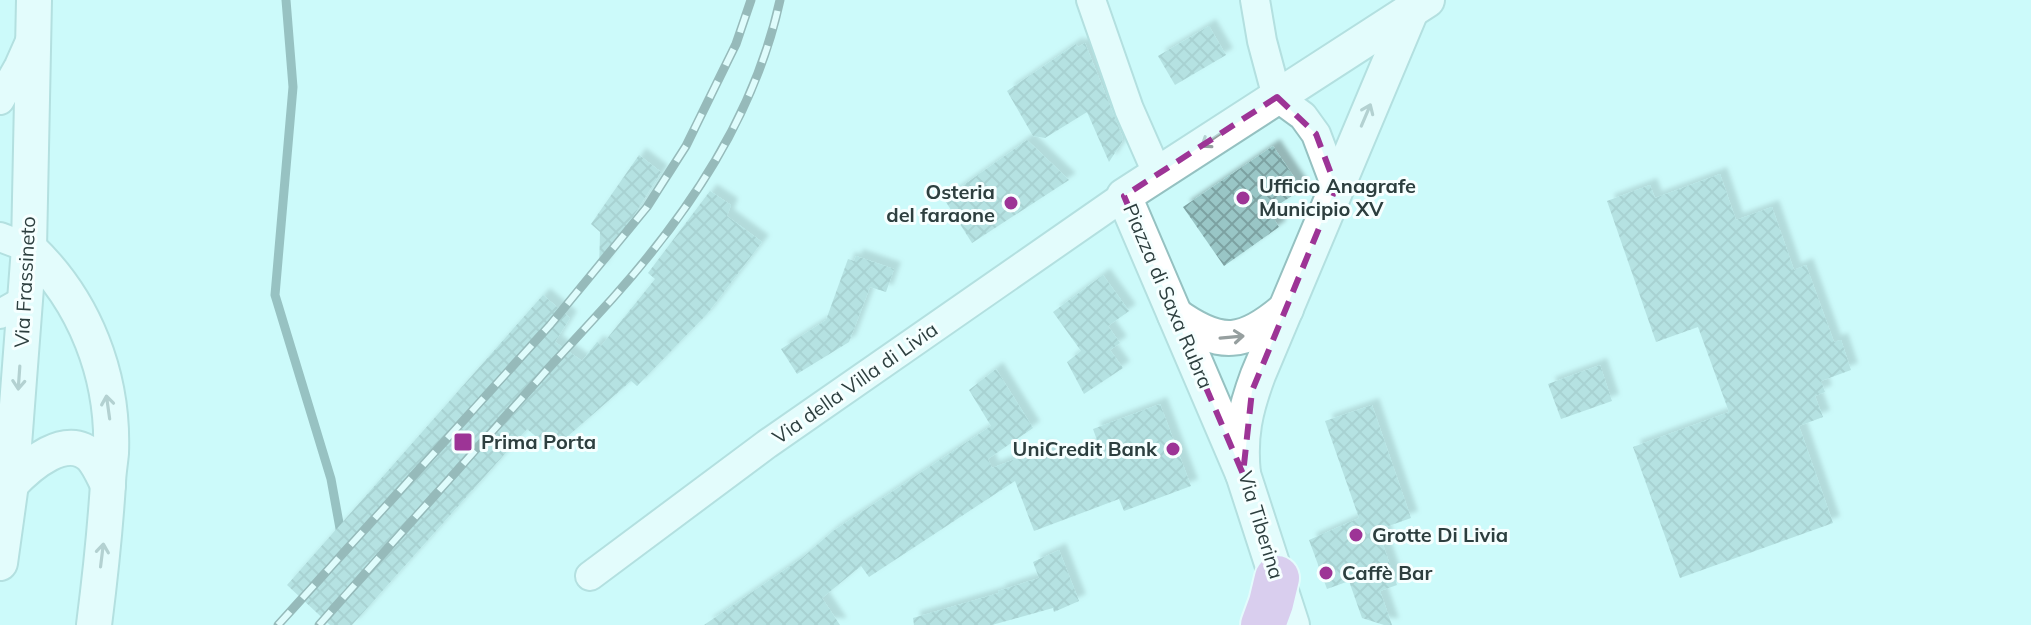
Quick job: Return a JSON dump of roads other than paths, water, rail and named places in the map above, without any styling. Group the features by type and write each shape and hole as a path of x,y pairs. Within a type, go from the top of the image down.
{"highway":[{"path":"1263,625 1277,578"}],"street":[{"name":"Via Frassineto","path":"0,563 11,484 14,243 34,0"},
{"path":"1091,0 1129,109 1158,175"},
{"path":"1255,0 1277,97 1303,116 1316,134 1336,187"},
{"name":"Piazza di Saxa Rubra","path":"1243,474 1124,196 1419,6"},
{"name":"Piazza di Saxa Rubra","path":"1290,299 1336,187 1419,6"},
{"path":"0,100 33,34"},
{"name":"Via della Villa di Livia","path":"590,576 767,444 1124,196"},
{"path":"14,243 48,266 86,325 99,358 108,406 111,452 94,625"},
{"path":"1175,315 1206,335 1234,338 1260,329 1290,299"},
{"name":"Via Tiberina","path":"1290,299 1243,419 1242,458 1243,474 1292,625"},
{"path":"11,484 39,458 74,449 90,455 108,485"}],"waterway":[{"path":"286,0 293,87 275,295 331,479 341,534"}],"railway":[{"path":"278,625 550,325 647,207 686,146 736,44 751,0"},
{"path":"319,625 612,299 667,232 716,160 736,122 769,42 780,0"}],"place":[{"name":"Ufficio Anagrafe Municipio XV","path":"1243,198"},
{"name":"Osteria del faraone","path":"1011,203"},
{"name":"Prima Porta","path":"463,442"},
{"name":"UniCredit Bank","path":"1173,449"},
{"name":"Grotte Di Livia","path":"1356,535"},
{"name":"Caffè Bar","path":"1326,573"}]}
